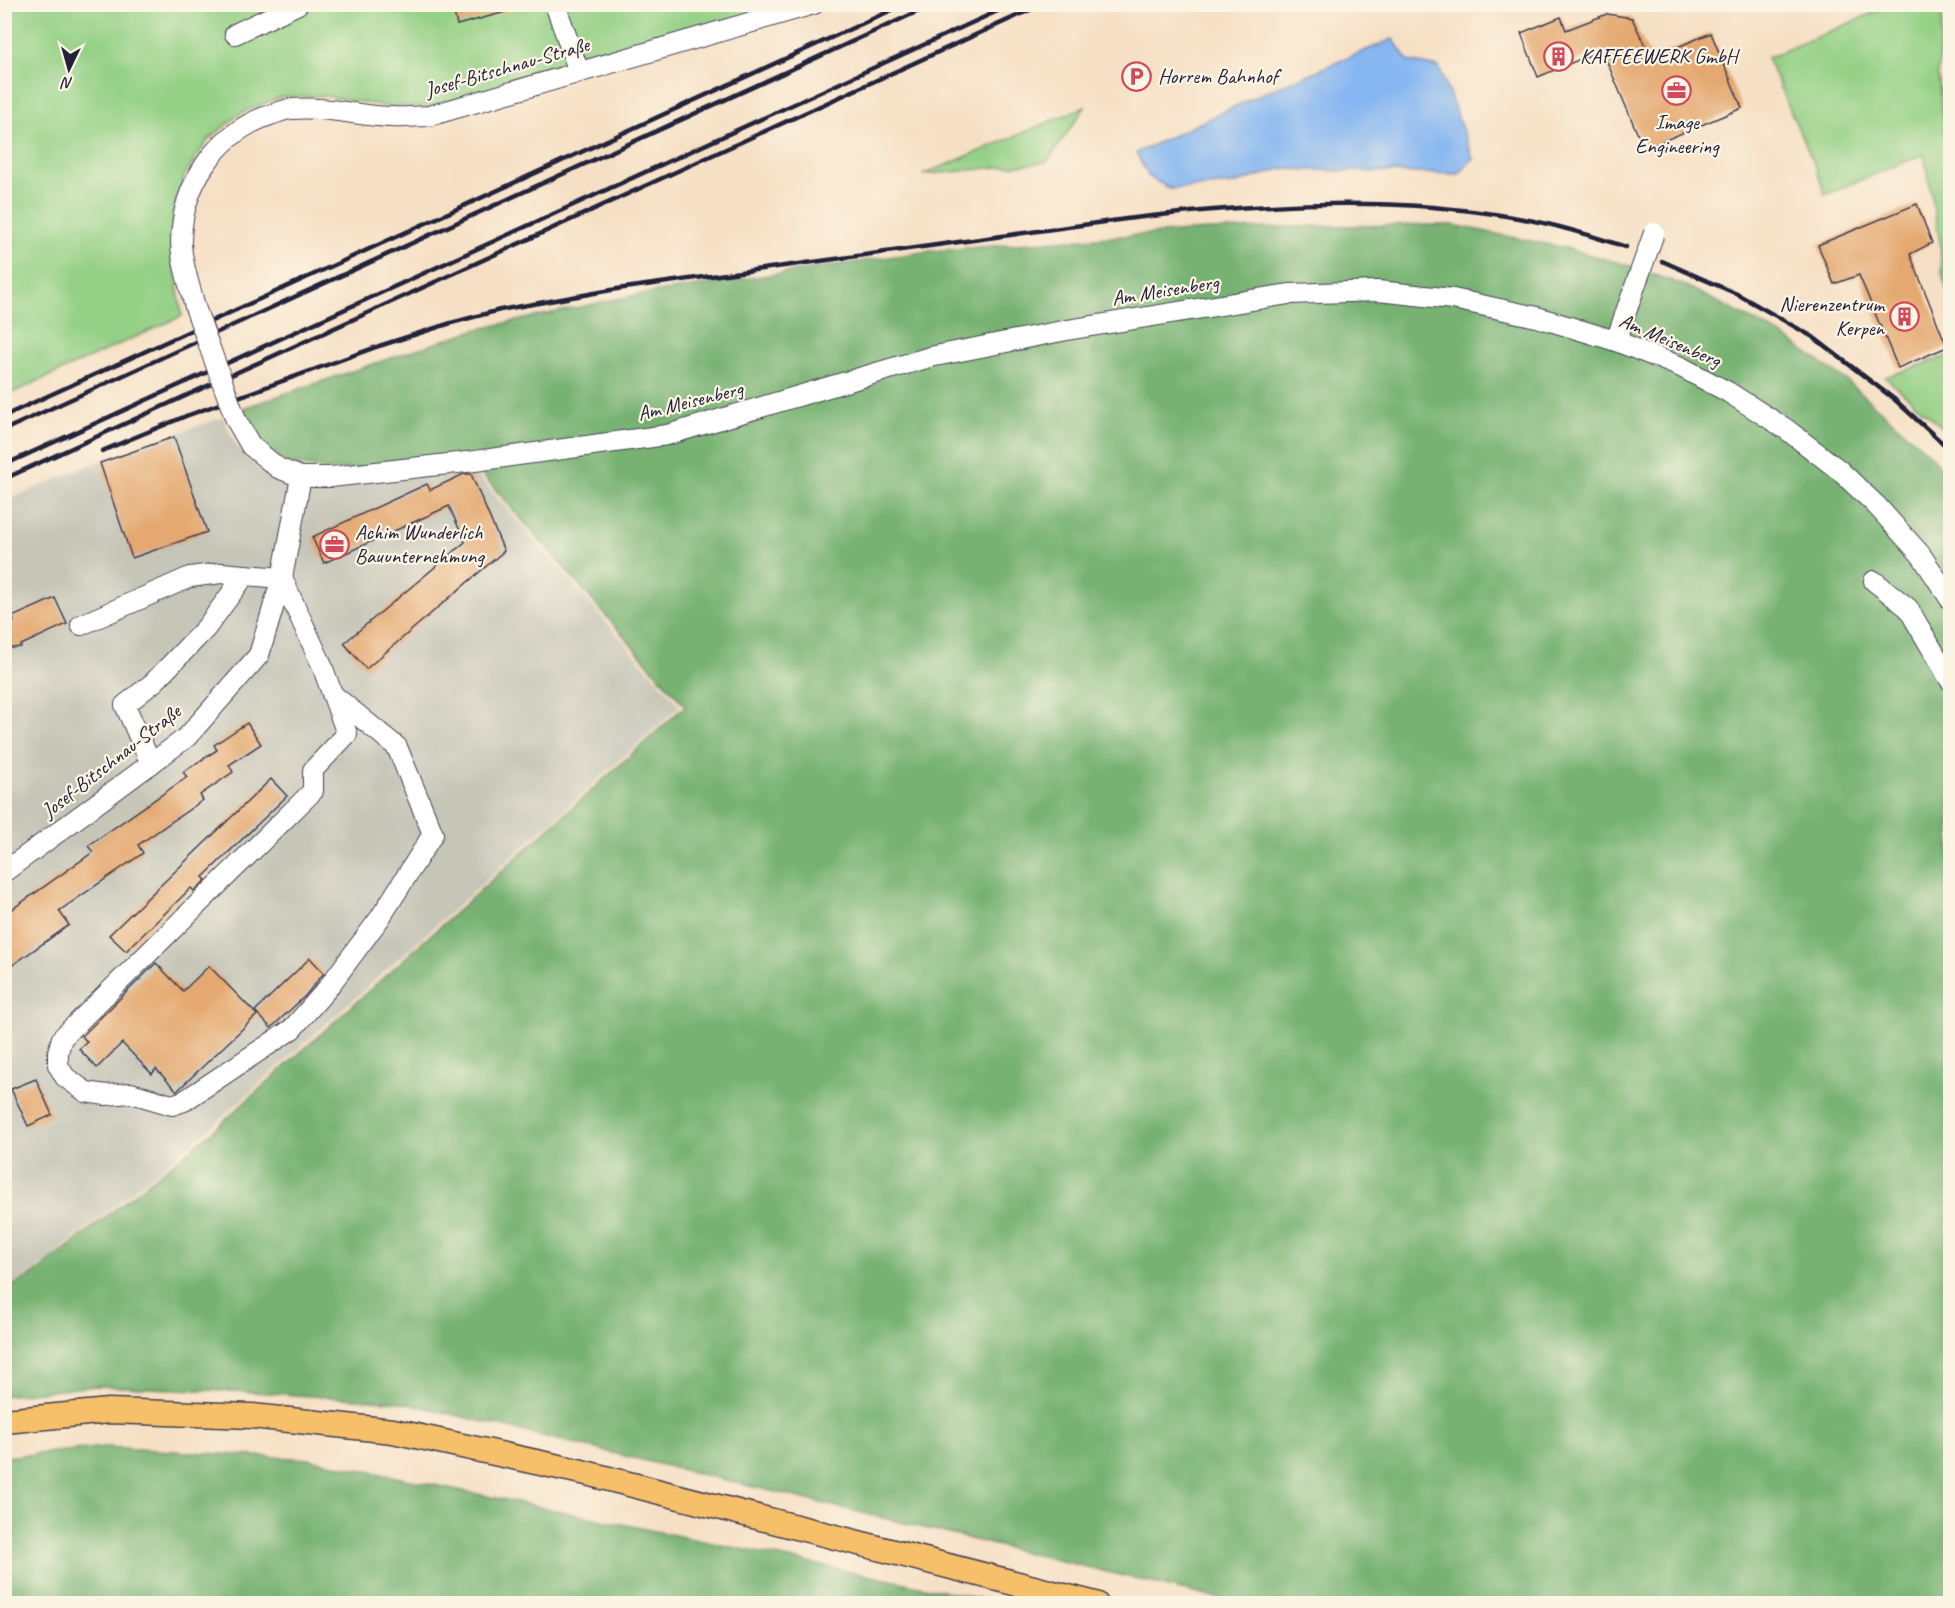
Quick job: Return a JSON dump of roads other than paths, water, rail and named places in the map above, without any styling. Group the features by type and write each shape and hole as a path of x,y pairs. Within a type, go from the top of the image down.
{"main road":[{"path":"4,1421 109,1411 252,1416 393,1431 582,1472 1096,1604"}],"street":[{"path":"235,34 298,4"},
{"path":"555,4 579,72"},
{"name":"Josef-Bitschnau-Straße","path":"4,872 187,737 259,655 282,578 301,477 278,468 264,458 251,446 236,420 195,308 186,273 181,241 188,199 203,166 223,142 253,121 290,108 334,110 392,117 429,116 814,4"},
{"path":"1616,341 1654,233"},
{"name":"Am Meisenberg","path":"301,477 331,477 398,470 667,435 930,357 1066,330 1289,294 1378,291 1453,300 1537,317 1616,341 1681,367 1728,392 1786,429 1839,470 1876,505 1921,555 1950,599"},
{"path":"81,625 190,577 221,573 282,578 321,663 332,694 347,734 313,770 313,791 227,873 62,1038 58,1052 58,1065 65,1077 86,1092 106,1095 132,1093 172,1105 184,1101 292,1029 327,989 380,918 433,834 397,747 332,694"},
{"path":"151,764 125,705 154,682 206,628 245,575"},
{"path":"1874,581 1908,608 1950,680"}],"water":[{"path":"1393,39 1408,61 1439,67 1473,158 1459,174 1280,169 1234,184 1170,189 1149,177 1136,153 1259,95"}],"railway":[{"path":"4,416 905,4"},
{"path":"4,430 934,4"},
{"path":"4,465 1013,4"},
{"path":"4,479 1043,4"},
{"path":"102,451 186,416 379,346 500,310 617,289 1126,219 1271,206 1319,204 1416,206 1464,210 1527,220 1626,247"},
{"path":"1662,261 1737,294 1813,337 1894,399 1950,450"}],"place":[{"name":"KAFFEEWERK GmbH","path":"1559,56"},
{"name":"Horrem Bahnhof","path":"1137,76"},
{"name":"Image Engineering","path":"1677,91"},
{"name":"Nierenzentrum Kerpen","path":"1905,316"},
{"name":"Achim Wunderlich Bauunternehmung","path":"334,544"}]}
